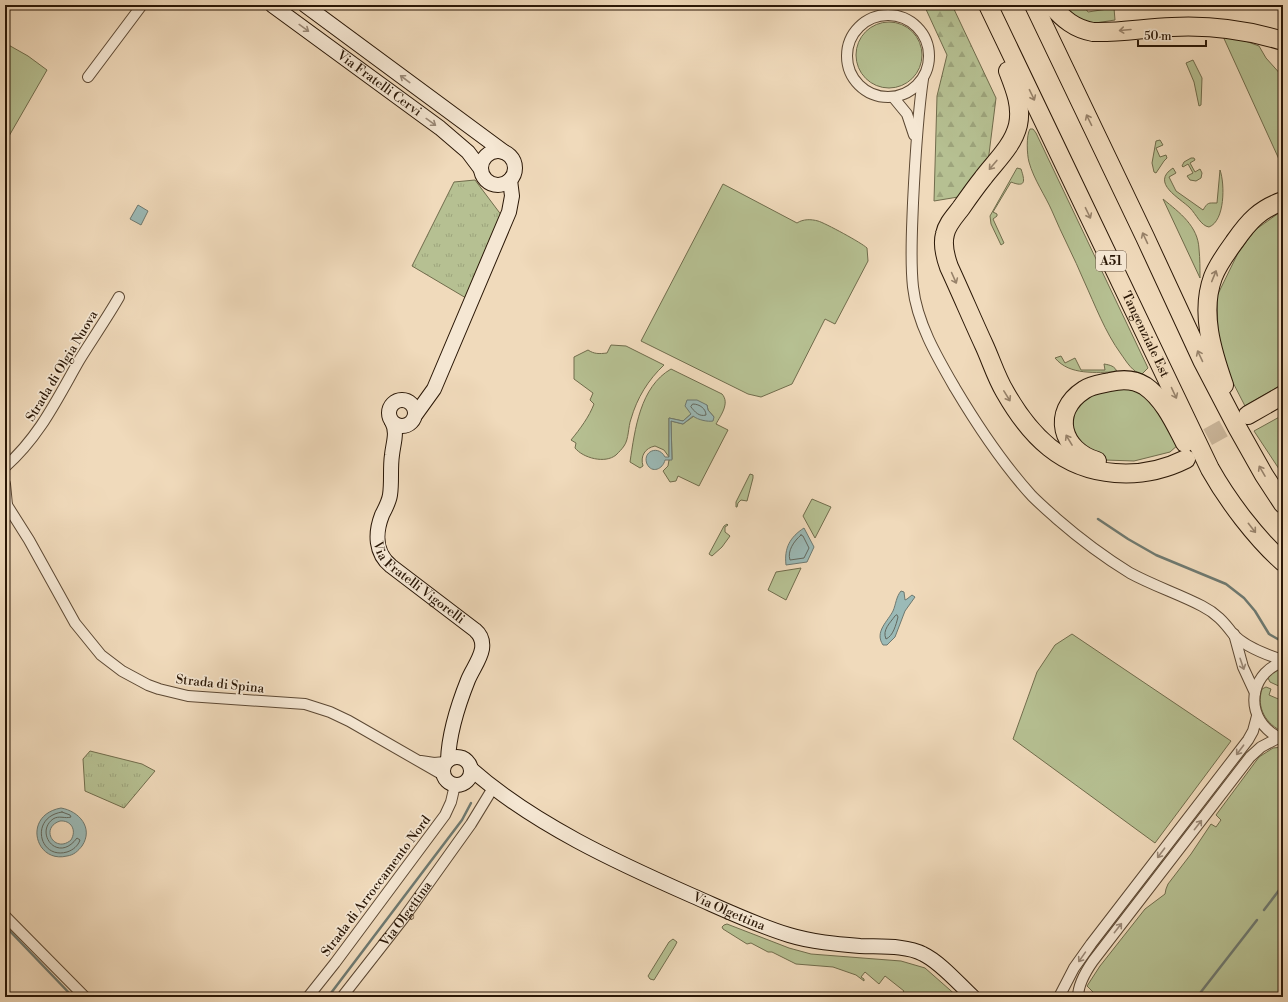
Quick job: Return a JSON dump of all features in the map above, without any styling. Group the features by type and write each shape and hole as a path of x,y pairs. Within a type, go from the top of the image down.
{"highway":[{"name":"Tangenziale Est","path":"988,5 1210,469 1228,497 1257,535 1283,562"},
{"path":"1034,5 1202,360 1246,421"},
{"path":"1051,5 1070,23 1081,30 1092,32 1172,26 1208,27 1229,28 1283,41"},
{"path":"997,22 998,46 1016,92 1018,103 1018,123 1009,144 955,215 946,230 944,250 949,267 1004,391 1028,426 1058,454 1085,468 1132,474 1162,468 1184,455 1139,464 1118,465 1092,459 1079,452 1069,441 1063,427 1065,413 1074,397 1089,387 1120,380 1132,380 1141,384 1149,389 1159,400 1204,473 1221,494 1228,497"},
{"path":"1283,201 1263,210 1249,222 1219,265 1213,278 1209,293 1207,314 1212,343 1246,421 1264,475 1283,504"},
{"path":"1246,421 1283,395"},
{"path":"1246,421 1283,404"}],"street":[{"path":"88,77 142,5"},
{"name":"Via Fratelli Cervi","path":"272,5 440,128 471,154 480,168"},
{"name":"Via Fratelli Cervi","path":"305,5 504,152"},
{"path":"923,79 908,92 893,97 878,96 868,92 858,84 850,71 847,61 848,46 855,32 866,21 880,16 890,15 905,18 918,27 926,39 930,54 927,70 923,79 916,145 911,256 913,287 915,298 928,336 971,414 1002,458 1032,496 1070,530 1093,548 1130,572 1162,589 1196,603 1213,612 1234,634 1252,648 1283,661"},
{"path":"893,97 908,114 916,145"},
{"path":"492,185 502,185 510,180 514,173 514,163 504,152 495,151 486,155 480,168 482,176 485,180 502,195 508,214"},
{"path":"412,407 428,397 434,389 508,214 512,198 510,180"},
{"name":"Strada di Olgia Nuova","path":"5,478 6,465 23,450 46,420 80,359 119,297"},
{"path":"399,399 404,399 412,407 411,422 398,424 390,419 390,408 392,403 399,399"},
{"name":"Via Fratelli Vigorelli","path":"398,424 395,428 391,462 390,494 380,523 378,534 378,546 380,553 384,560 391,566 475,630 480,636 482,642 481,654 469,676 456,715 445,766"},
{"path":"5,484 6,504"},
{"name":"Strada di Spina","path":"6,504 29,540 75,623 101,655 129,676 159,689 188,696 305,704 319,708 349,721 417,760 445,766"},
{"path":"1234,634 1243,667 1254,693 1258,716 1262,724 1270,732 1282,738"},
{"path":"1254,693 1257,684 1266,672 1272,666 1283,661"},
{"name":"Via Fratelli Vigorelli","path":"456,715 458,743 468,764"},
{"path":"1059,997 1074,968 1091,944 1248,740 1258,716"},
{"path":"1078,997 1082,980 1093,961 1250,757 1261,747 1282,738"},
{"path":"458,756 468,764 471,775 469,779 459,785 448,782 445,766 452,757 458,756"},
{"name":"Via Olgettina","path":"468,764 493,788 552,826 612,858 679,890 790,935 814,941 846,945 907,949 922,953 936,963 973,997"},
{"name":"Via Olgettina","path":"459,785 474,784 493,788"},
{"name":"Strada di Arroccamento Nord","path":"308,997 445,815 459,785"},
{"name":"Via Olgettina","path":"342,997 403,919 471,824 493,788"},
{"path":"5,916 85,997"}],"green space":[{"path":"924,5 952,5 996,98 988,162 958,197 934,201 937,96 947,55"},
{"path":"1064,5 1083,5 1088,12 1114,8 1115,20 1089,24 1075,18"},
{"path":"889,22 901,25 912,32 919,43 922,55 919,67 912,78 901,85 889,88 877,85 866,78 859,67 856,55 859,43 866,32 877,25"},
{"path":"1221,32 1259,46 1266,58 1283,77 1283,168"},
{"path":"5,43 28,56 47,70 5,143"},
{"path":"1193,60 1202,78 1201,105 1199,106 1194,82 1186,63"},
{"path":"1030,129 1033,129 1036,133 1148,368 1142,374 1130,366 1110,337 1034,175 1028,155 1027,140"},
{"path":"1160,140 1163,145 1156,148 1160,157 1166,155 1167,158 1156,173 1154,172 1152,163 1156,141"},
{"path":"1194,158 1195,160 1190,163 1195,172 1200,169 1202,173 1201,178 1196,181 1190,180 1187,176 1193,173 1188,164 1183,167 1182,166 1184,162"},
{"path":"1017,168 1021,169 1024,180 1022,184 1011,182 993,212 997,214 997,216 993,219 1004,243 1001,245 991,224 990,216"},
{"path":"1173,168 1176,173 1169,177 1176,191 1203,210 1208,204 1217,203 1220,170 1223,184 1221,210 1218,218 1209,227 1201,222 1190,208 1169,190 1165,179 1167,174"},
{"path":"475,180 502,216 466,298 412,266 454,182"},
{"path":"723,184 797,223 807,220 818,221 843,233 867,248 868,261 835,324 825,319 792,384 761,397 748,394 641,341"},
{"path":"1163,199 1176,209 1192,227 1195,233 1199,249 1200,278"},
{"path":"1283,210 1283,384 1245,406 1225,367 1218,335 1217,296 1238,253 1255,230"},
{"path":"611,345 626,346 664,365 648,383 633,411 627,440 624,446 611,458 594,459 579,452 575,448 576,443 571,440 590,414 594,404 590,400 593,393 574,379 574,357 588,350 602,354 607,353"},
{"path":"1061,356 1065,363 1075,358 1081,370 1105,370 1104,364 1114,367 1117,372 1084,372 1068,368 1055,358"},
{"path":"671,369 722,394 725,401 724,409 716,424 728,430 699,486 678,476 676,481 670,482 663,471 668,466 669,460 672,459 671,421 683,424 694,416 714,417 708,410 707,405 691,414 683,421 669,418 669,457 664,450 655,446 651,447 644,453 642,459 643,466 640,468 630,462 637,423 646,398 652,386"},
{"path":"1117,387 1139,390 1149,395 1179,444 1170,452 1134,461 1105,460 1073,436 1074,417 1079,403 1090,395"},
{"path":"1283,415 1283,475 1254,431"},
{"path":"750,474 753,475 753,478 747,501 741,500 736,507 736,502"},
{"path":"812,499 831,507 815,538 803,516"},
{"path":"727,524 728,525 725,527 725,532 730,536 722,547 712,556 709,554 724,526"},
{"path":"801,568 786,600 768,590 776,572"},
{"path":"1072,634 1231,741 1155,843 1013,739 1037,672 1055,645"},
{"path":"1283,668 1283,688 1270,682 1268,678 1274,672"},
{"path":"1266,687 1271,689 1269,695 1283,701 1283,732 1272,725 1264,715 1260,703 1260,696 1262,689"},
{"path":"1283,747 1283,997 1095,997 1093,992 1087,986 1100,966 1145,909 1165,894 1168,884 1191,854 1211,824 1216,827 1221,820 1216,815 1259,757 1273,748"},
{"path":"90,751 142,764 155,771 124,808 85,791 83,759"},
{"path":"727,924 789,948 811,954 901,961 925,968 958,997 923,997 919,994 917,997 899,997 904,991 885,976 879,984 865,972 861,977 864,981 856,975 833,967 796,964 751,943 747,944 723,929 722,927"},
{"path":"673,939 677,942 675,946 654,980 650,979 648,976 669,942"}],"water":[{"path":"138,205 148,211 141,225 130,219"},
{"path":"687,400 697,400 707,405 708,410 714,417 713,421 698,419 693,416 683,424 671,421 672,460 665,460 660,468 654,470 647,464 647,456 655,450 662,453 665,457 669,457 669,418 683,421 691,414 685,406"},
{"path":"804,528 814,547 807,562 786,565 787,548 795,535"},
{"path":"901,591 904,592 905,600 912,595 915,597 905,611 895,637 887,645 883,645 880,636 881,631 893,611"},
{"path":"61,808 74,813 83,821 86,833 85,839 82,846 74,854 56,857 47,853 41,846 37,838 37,828 41,820 49,812","holes":["64,821 72,826 73,836 71,840 60,844 55,842 50,834 54,824"]}],"waterway":[{"path":"1098,519 1156,555 1226,584 1244,598 1255,611 1269,634 1283,642"},
{"path":"328,997 462,820 471,803"},
{"path":"1264,910 1283,885"},
{"path":"1197,997 1257,920"},
{"path":"5,926 73,997"}],"tunnel":[{"path":"1184,450 1248,415"}]}
